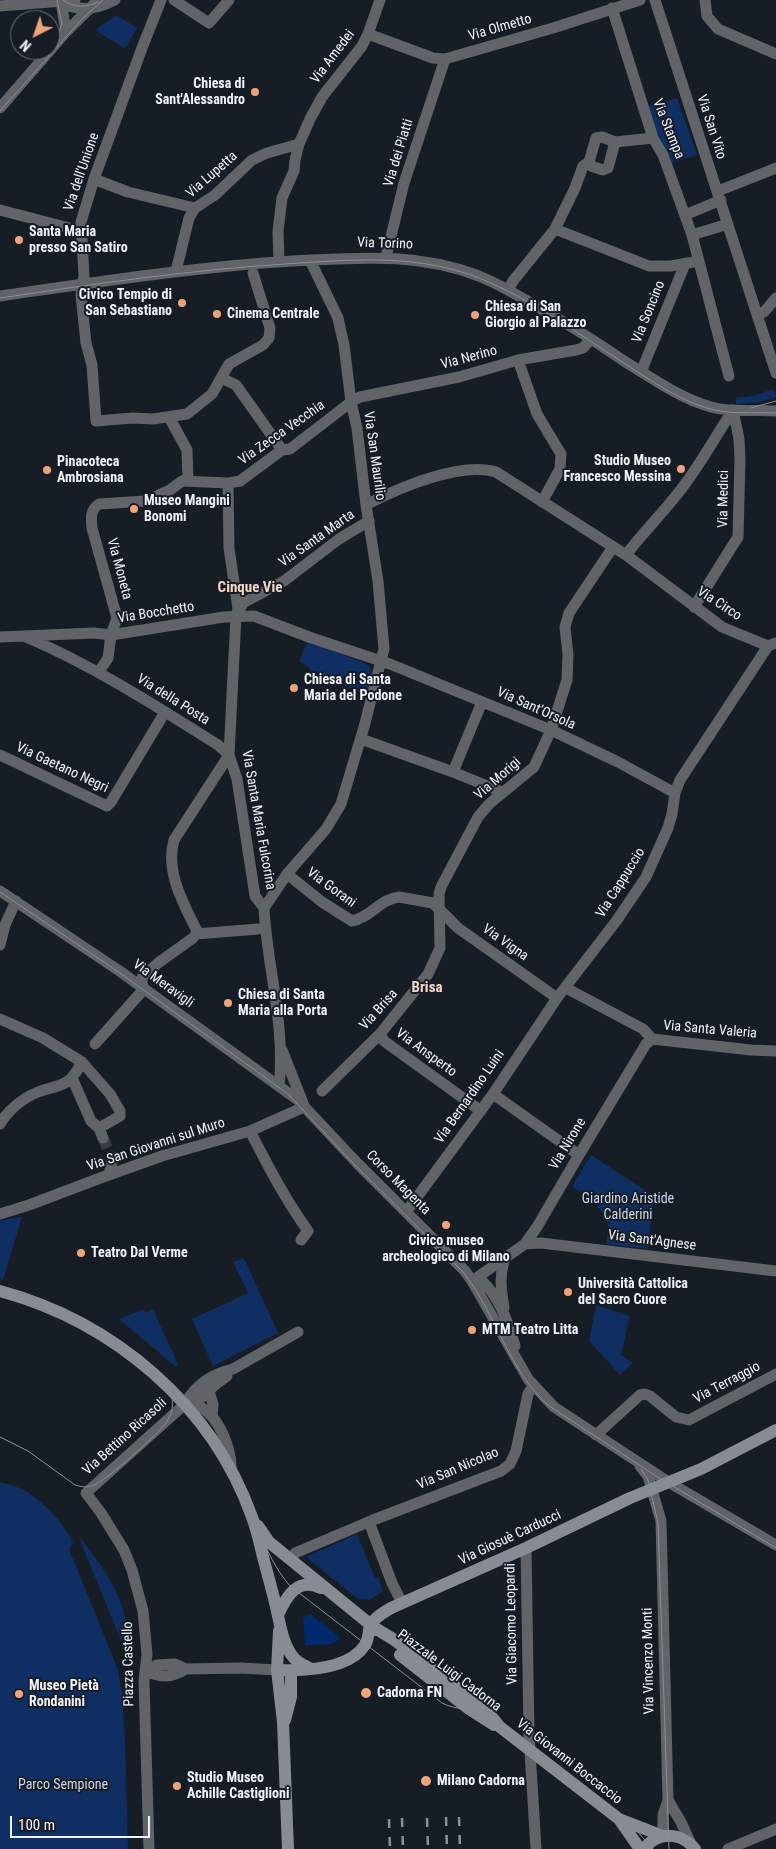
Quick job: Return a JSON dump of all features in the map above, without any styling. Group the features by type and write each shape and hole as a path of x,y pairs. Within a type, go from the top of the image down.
{"street":[{"path":"0,6 75,0"},
{"path":"0,108 66,32 98,0"},
{"path":"61,2 73,8 88,9 115,0"},
{"name":"Via dell'Unione","path":"161,0 94,179 81,222 84,276 81,295 86,343 92,365 96,421 134,418 153,420 169,417"},
{"path":"174,0 209,23 229,0"},
{"name":"Via Amedei","path":"279,262 278,231 282,198 294,171 300,144 318,103 357,53 368,34 380,0"},
{"name":"Via Olmetto","path":"368,34 433,58 445,58 553,28 616,5 640,0"},
{"name":"Via San Vito","path":"655,0 728,224"},
{"path":"705,0 707,16 718,29 776,54"},
{"path":"61,2 66,32"},
{"name":"Via Stampa","path":"616,5 653,138 663,155 692,235 729,376"},
{"name":"Via dei Piatti","path":"386,257 404,183 445,58"},
{"path":"508,290 555,229 576,188 583,166 589,162 596,138 602,137 615,142 653,138"},
{"path":"589,162 592,166 603,170 608,168 615,142"},
{"name":"Via Lupetta","path":"176,271 189,218 195,208 215,195 252,160 267,153 300,144"},
{"path":"685,214 776,168"},
{"path":"94,179 128,192 195,208"},
{"path":"0,210 73,228 81,228"},
{"path":"692,235 728,224 776,373"},
{"path":"555,229 649,266 685,264 699,260"},
{"name":"Via Torino","path":"0,296 176,271 279,262 386,257 423,261 448,266 481,277 508,290 591,339 678,394 716,408 734,410 755,409"},
{"name":"Via San Maurilio","path":"264,908 287,874 326,829 341,804 361,739 384,649 378,581 344,345 338,318 310,260"},
{"name":"Via Soncino","path":"641,372 685,264"},
{"path":"228,483 188,481 187,450 169,417 187,414 192,411 214,392 225,370 235,360 263,345 269,338 270,328 253,273"},
{"path":"757,314 764,312 776,298"},
{"name":"Via Nerino","path":"351,402 360,397 459,377 518,360 576,350 582,348 591,339"},
{"path":"518,360 536,414 561,454 560,469 542,502"},
{"path":"221,378 236,385 282,450"},
{"name":"Via Zecca Vecchia","path":"228,483 240,481 282,450 290,449 351,402"},
{"path":"755,409 776,403"},
{"path":"755,409 776,411"},
{"path":"626,556 684,485 710,448 724,422 734,410"},
{"name":"Via Medici","path":"694,607 738,537 740,459 734,410"},
{"name":"Via Santa Marta","path":"366,505 398,490 440,475 468,469 486,469 496,472 613,546"},
{"name":"Via Moneta","path":"99,672 108,658 111,635 117,618 92,528 92,511 103,503 146,500 172,488 182,481 188,481"},
{"name":"Via Santa Maria Fulcorina","path":"228,483 229,548 238,609 236,616 229,755 237,779 255,896 264,908"},
{"name":"Via Santa Marta","path":"236,616 243,603 284,581 339,539 369,521"},
{"name":"Via Circo","path":"613,546 722,627 772,644"},
{"name":"Via Morigi","path":"439,909 441,886 478,817 502,792 534,767 551,730 567,680 569,667 565,627 569,613 613,546"},
{"name":"Via Bocchetto","path":"0,637 94,633 111,635 236,616 254,616 310,637"},
{"name":"Via della Posta","path":"22,636 63,653 99,672 218,745 229,755"},
{"name":"Via Sant'Orsola","path":"310,637 381,661 551,730 618,762 675,793"},
{"name":"Via Cappuccio","path":"558,998 617,920 646,877 668,828 675,793 680,780 772,644"},
{"path":"453,772 482,702"},
{"name":"Via Gaetano Negri","path":"0,755 107,806 165,712"},
{"path":"361,739 502,792"},
{"path":"196,934 174,873 172,848 174,840 229,755"},
{"name":"Via Gorani","path":"287,874 322,902 352,921 359,919 393,897 433,903 439,909"},
{"name":"Via Meravigli","path":"0,890 144,989 280,1086 304,1106"},
{"path":"0,945 16,902"},
{"path":"264,908 280,1044 280,1086"},
{"name":"Via Vigna","path":"439,909 458,928 558,998"},
{"name":"Via Brisa","path":"322,1091 380,1034 428,974 437,954 440,939 439,909"},
{"path":"95,1044 144,989 142,978 158,963 196,934 258,929"},
{"name":"Via Santa Valeria","path":"566,988 642,1029 652,1039 776,1051"},
{"name":"Via Bernardino Luini","path":"406,1212 493,1094 558,998"},
{"path":"0,1019 43,1038 82,1062 110,1094 120,1111 120,1116 101,1133 91,1121 72,1078"},
{"name":"Via Ansperto","path":"380,1034 384,1041 480,1111"},
{"name":"Via Nirone","path":"472,1281 525,1244 646,1044 652,1039"},
{"path":"280,1044 304,1106"},
{"path":"0,1124 6,1113 30,1096 66,1083 72,1078 82,1062"},
{"path":"493,1094 578,1154"},
{"name":"Via San Giovanni sul Muro","path":"0,1214 170,1154 250,1131 304,1106"},
{"name":"Corso Magenta","path":"304,1106 356,1163 456,1262 472,1281 519,1365 533,1386 554,1407 670,1483"},
{"path":"250,1131 277,1185 308,1231 300,1240"},
{"path":"109,1175 112,1160"},
{"name":"Via Sant'Agnese","path":"525,1244 541,1243 776,1271"},
{"path":"504,1314 500,1270 505,1258"},
{"name":"Corso Magenta","path":"472,1281 486,1284 504,1314 519,1365"},
{"path":"0,1291 57,1310 104,1336 136,1358 185,1404 231,1470 253,1518 278,1618 291,1654 294,1659 309,1668"},
{"path":"185,1404 191,1392 203,1382 224,1371 233,1369 298,1332"},
{"path":"185,1404 199,1400 233,1369"},
{"name":"Via Terraggio","path":"596,1435 640,1395 650,1396 676,1417 689,1420 776,1374"},
{"name":"Via San Nicolao","path":"369,1522 500,1471 510,1464 516,1451 528,1394 533,1386"},
{"path":"209,1390 213,1404 212,1417"},
{"path":"185,1404 199,1406 212,1417 228,1445 231,1456 231,1470"},
{"name":"Via Bettino Ricasoli","path":"86,1493 185,1404"},
{"path":"670,1483 776,1430"},
{"name":"Via Vincenzo Monti","path":"632,1458 644,1469 653,1489 660,1521 668,1800 663,1815 663,1836"},
{"path":"670,1483 692,1494 774,1544"},
{"path":"670,1483 698,1489 772,1535 774,1544"},
{"name":"Via Giosuè Carducci","path":"402,1603 526,1548 630,1498 670,1483"},
{"name":"Piazza Castello","path":"86,1493 124,1550 132,1570 143,1611 147,1654 145,1670 149,1849"},
{"name":"Piazzale Luigi Cadorna","path":"253,1518 269,1542 370,1625 393,1639 476,1702 487,1711 500,1727"},
{"path":"145,1670 157,1676 162,1676 176,1675 186,1669 240,1668 291,1670 331,1666 347,1662 365,1645 370,1625 383,1612 402,1603 392,1583 369,1522 295,1553"},
{"name":"Via Giacomo Leopardi","path":"526,1548 531,1752 536,1849"},
{"name":"Piazzale Luigi Cadorna","path":"278,1618 286,1599 303,1584 314,1585 337,1598"},
{"path":"278,1618 277,1670 284,1722 288,1849"},
{"path":"284,1722 290,1706 291,1670"},
{"name":"Via Giovanni Boccaccio","path":"500,1727 619,1820 640,1849"},
{"name":"Via Vincenzo Monti","path":"668,1800 693,1847"},
{"name":"Via Giovanni Boccaccio","path":"619,1820 663,1836 672,1835 693,1847"},
{"path":"728,1849 776,1830"},
{"path":"644,1849 656,1838 663,1836"}],"green space":[{"path":"116,15 137,28 125,49 95,30"},
{"path":"677,98 697,155 671,163 646,107"},
{"path":"773,389 776,397 760,402 736,404 736,398 753,396"},
{"path":"308,641 367,664 370,668 371,677 364,702 359,700 360,693 358,690 314,676 308,666 299,661"},
{"name":"Giardino Aristide Calderini","path":"591,1155 654,1196 648,1249 606,1244 609,1221 594,1202 572,1186"},
{"path":"22,1217 3,1280 0,1279 0,1220"},
{"path":"244,1258 278,1333 213,1366 192,1319 248,1293 233,1262"},
{"path":"596,1305 630,1316 621,1355 633,1363 620,1375 589,1341"},
{"path":"144,1309 145,1313 153,1309 178,1364 176,1367 119,1319"},
{"name":"Parco Sempione","path":"0,1482 29,1493 48,1509 66,1529 73,1543 69,1549 117,1667 122,1692 125,1739 128,1849 0,1849"},
{"path":"357,1534 375,1578 378,1577 383,1591 370,1600 358,1599 306,1557"},
{"path":"81,1539 100,1564 121,1603 128,1632 130,1648 128,1650 124,1648"}],"shaded area":[{"path":"310,1614 341,1638 332,1644 305,1645 303,1618"}],"tunnel":[{"path":"103,1138 112,1160"}],"tram line":[{"path":"57,0 59,10"},
{"path":"63,0 71,5 80,6 98,2"},
{"path":"0,111 83,18 103,0"},
{"path":"60,14 62,24 60,29"},
{"path":"0,298 142,278 308,262 377,260 423,263 468,274 529,302 685,400 724,412 776,413"},
{"path":"751,408 776,401"},
{"path":"0,892 120,973 288,1094 351,1161 464,1273 475,1289 523,1376 549,1406 656,1476 776,1548"},
{"path":"0,1289 36,1300 70,1315 103,1333 134,1354 163,1378 189,1405 212,1435 232,1467 272,1559 290,1586 442,1703 491,1718 637,1831 653,1849"},
{"path":"0,1437 28,1451 75,1485 92,1486 120,1466 166,1423 173,1405 168,1386"},
{"path":"641,1469 648,1480 658,1523 669,1849"}],"railway":[{"path":"446,1817 447,1849"},
{"path":"459,1817 460,1849"},
{"path":"402,1818 403,1849"},
{"path":"427,1818 428,1849"},
{"path":"389,1819 390,1849"}],"place":[{"name":"Chiesa di Sant'Alessandro","path":"255,92"},
{"name":"Santa Maria presso San Satiro","path":"19,240"},
{"name":"Civico Tempio di San Sebastiano","path":"182,303"},
{"name":"Cinema Centrale","path":"217,314"},
{"name":"Chiesa di San Giorgio al Palazzo","path":"475,315"},
{"name":"Studio Museo Francesco Messina","path":"681,469"},
{"name":"Pinacoteca Ambrosiana","path":"47,470"},
{"name":"Museo Mangini Bonomi","path":"134,509"},
{"name":"Chiesa di Santa Maria del Podone","path":"294,688"},
{"name":"Chiesa di Santa Maria alla Porta","path":"228,1003"},
{"name":"Civico museo archeologico di Milano","path":"446,1225"},
{"name":"Teatro Dal Verme","path":"81,1253"},
{"name":"Università Cattolica del Sacro Cuore","path":"568,1292"},
{"name":"MTM Teatro Litta","path":"472,1330"},
{"name":"Cadorna FN","path":"366,1693"},
{"name":"Museo Pietà Rondanini","path":"19,1694"},
{"name":"Milano Cadorna","path":"426,1781"},
{"name":"Studio Museo Achille Castiglioni","path":"177,1786"}],"district":[{"name":"Cinque Vie","path":"250,588"},
{"name":"Brisa","path":"427,988"}]}
